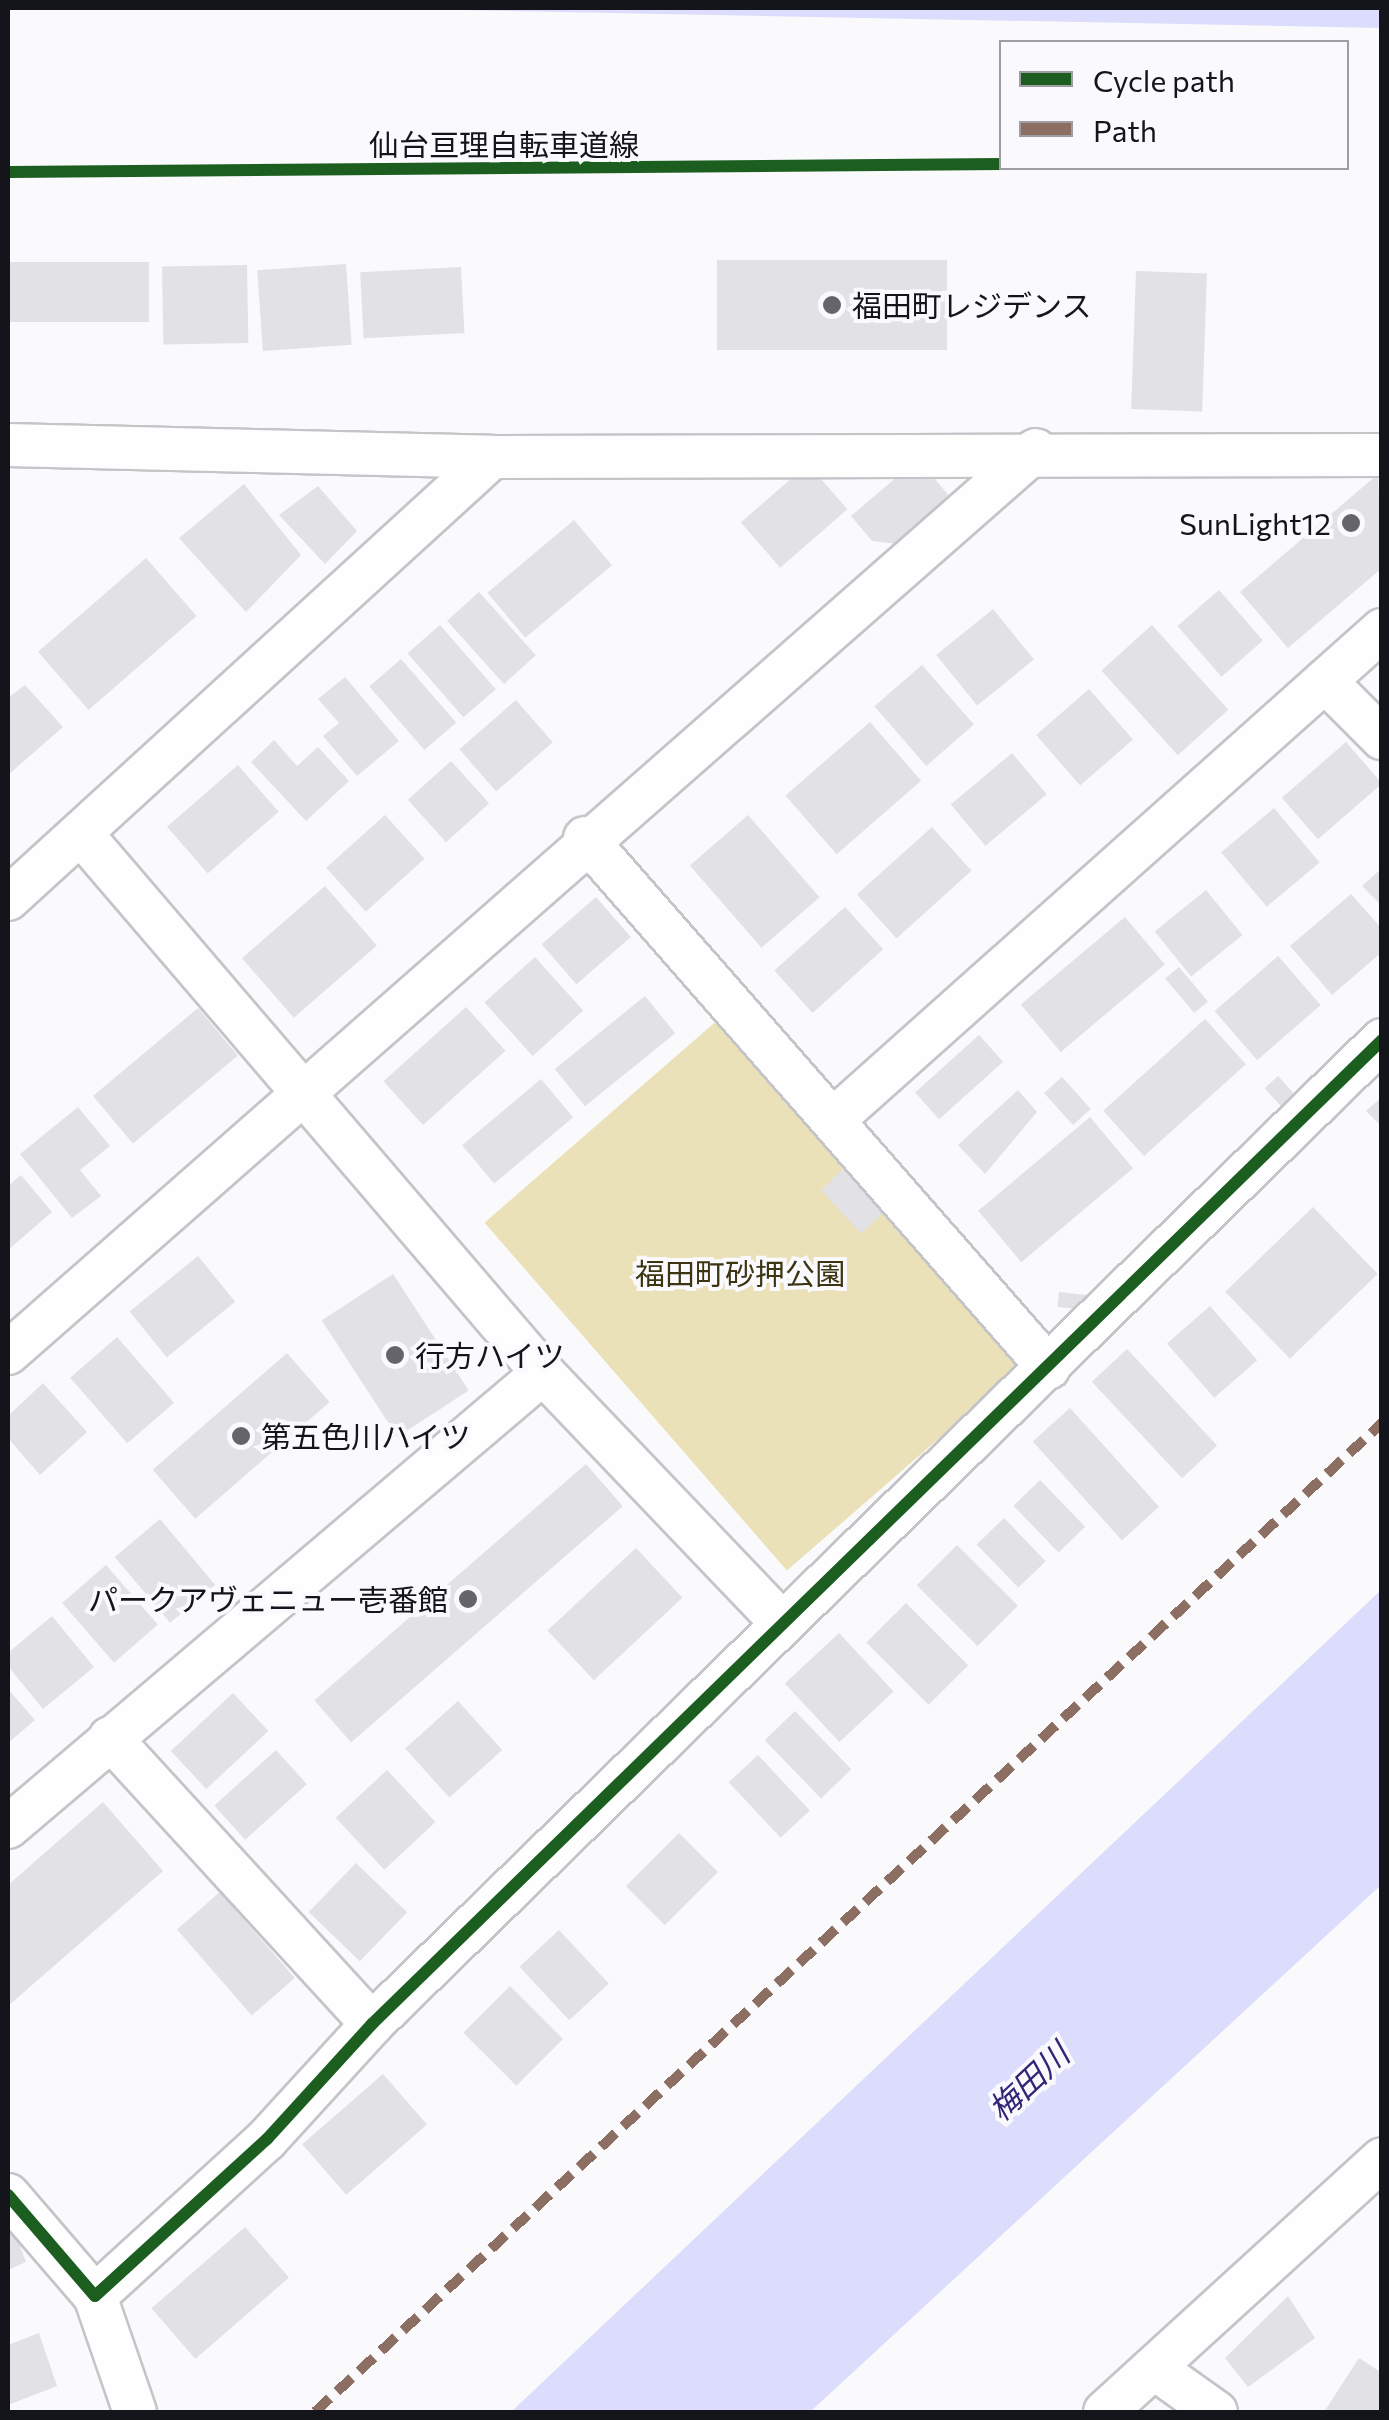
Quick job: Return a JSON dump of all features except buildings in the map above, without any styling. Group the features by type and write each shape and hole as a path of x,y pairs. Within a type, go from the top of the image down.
{"street":[{"path":"8,445 492,457 1036,450 1382,455"},
{"path":"8,1353 304,1093 585,838 1036,450"},
{"path":"8,899 83,836 492,457"},
{"path":"833,1120 1382,630"},
{"path":"1325,680 1382,738"},
{"path":"83,836 543,1373 783,1624"},
{"path":"585,838 1050,1368"},
{"path":"96,2296 267,2138 372,2024 1050,1368 1382,1040"},
{"path":"8,1828 543,1373"},
{"path":"110,1738 372,2024"},
{"path":"1106,2412 1382,2159"},
{"path":"8,2195 96,2296 135,2412"},
{"path":"1154,2368 1216,2412"}],"green space":[{"name":"福田町砂押公園","path":"720,1018 1022,1366 787,1571 485,1223"}],"water":[{"path":"8,8 1381,8 1382,28 410,9"},
{"name":"梅田川","path":"1381,1590 1381,1885 810,2412 511,2412"}],"marked path":[{"path":"315,2412 1382,1423"}],"cycle path":[{"name":"仙台亘理自転車道線","path":"8,172 999,164"},
{"path":"8,2195 95,2296 267,2139 372,2024 1382,1040"}],"place":[{"name":"福田町レジデンス","path":"832,305"},
{"name":"SunLight12","path":"1351,523"},
{"name":"行方ハイツ","path":"395,1355"},
{"name":"第五色川ハイツ","path":"241,1436"},
{"name":"パークアヴェニュー壱番館","path":"468,1599"}]}
